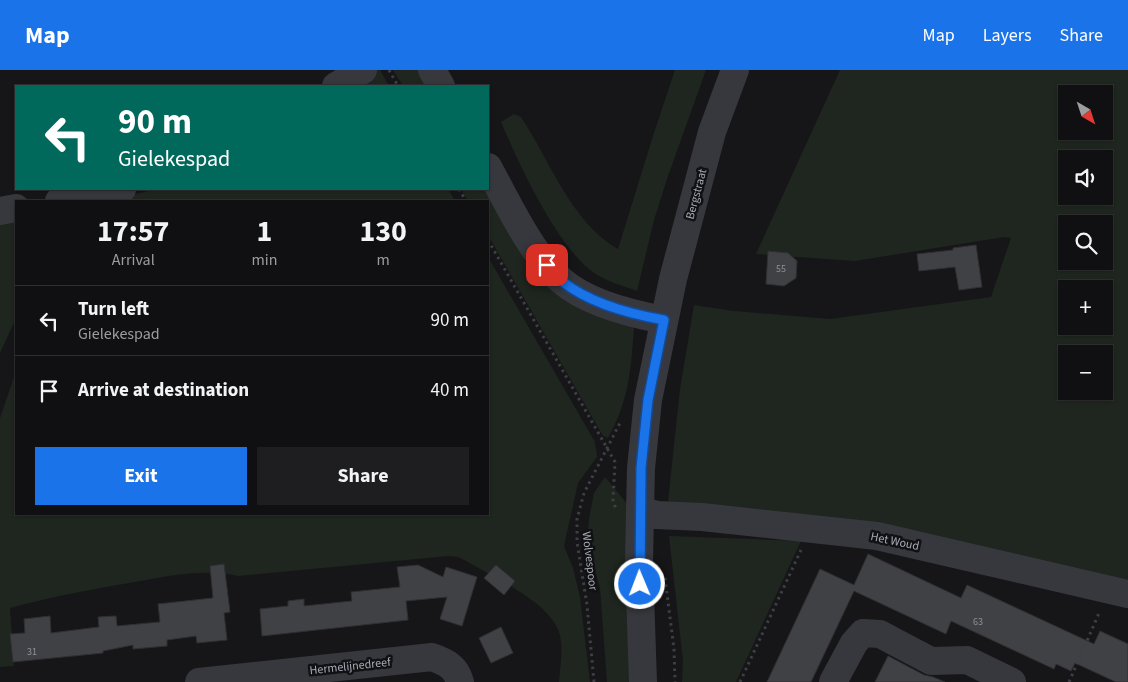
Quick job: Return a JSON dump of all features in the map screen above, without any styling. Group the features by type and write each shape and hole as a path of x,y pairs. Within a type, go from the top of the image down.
{"street":[{"path":"338,85 363,70"},
{"path":"432,70 440,85"},
{"name":"Bergstraat","path":"664,320 712,132 735,70"},
{"path":"489,169 530,241 547,265 563,282 583,295 606,304 640,316 664,320 648,400 641,468 639,564 643,682"},
{"path":"64,200 117,190"},
{"path":"0,211 15,208"},
{"name":"Het Woud","path":"640,511 657,515 702,517 877,536 1118,592"},
{"path":"833,682 854,642 863,633 880,634 930,661 967,660 1012,682"},
{"name":"Hermelijnedreef","path":"199,682 251,679 432,657 449,664 460,682"}],"path":[{"path":"389,70 397,85"},
{"name":"Wolvespoor","path":"489,242 606,448 584,493 577,519 577,542 587,605 594,682"},
{"path":"740,682 811,529"},
{"path":"664,572 674,649 675,682"},
{"path":"1069,682 1118,592"}],"shaded area":[{"path":"376,70 380,70 388,85 353,85"},
{"path":"393,70 418,70 427,85 402,85"},
{"path":"675,70 706,70 654,220 637,291 609,281 594,273 580,261 566,244 540,204 501,122 514,114 521,117 574,207 601,237 618,249"},
{"path":"840,70 1128,70 1128,584 667,511 680,389 694,305 734,311 830,319 991,297 1011,238 1004,237 855,261 756,254"},
{"path":"152,190 449,190 454,200 114,200"},
{"path":"462,190 489,190 525,253 632,324 634,328 628,384 625,398 608,438 603,436 489,237 489,200 467,200"},
{"path":"15,218 15,320 0,353 0,221"},
{"path":"489,259 595,442 597,457 578,483 564,546 573,568 580,597 590,682 559,682 561,644 559,632 544,610 505,583 458,557 448,556 238,576 213,573 186,574 87,590 25,604 10,608 14,666 0,667 0,418 15,374 15,515 489,515"},
{"path":"605,477 629,506 633,682 607,682 600,588 587,542 594,493"},
{"path":"669,536 801,541 736,682 682,682 683,661"}],"building":[{"path":"976,245 982,287 959,290 955,267 919,271 917,254"},
{"path":"768,251 788,253 797,261 796,278 784,286 766,284"},
{"path":"868,554 961,598 967,585 1094,644 1100,631 1128,644 1128,682 1116,682 1075,663 1071,671 1056,664 1054,669 951,621 946,634 854,591 811,682 767,682 820,569 854,585"},
{"path":"224,564 230,612 224,613 227,640 197,643 196,636 167,640 167,646 133,649 133,645 103,651 103,653 13,662 10,634 25,633 24,619 50,616 51,633 99,627 98,617 116,616 117,626 160,622 158,604 213,598 210,566"},
{"path":"418,565 443,577 446,567 477,577 462,626 440,619 447,597 406,601 408,620 262,636 260,609 288,606 288,601 304,599 304,606 352,601 351,592 400,587 397,567"},
{"path":"496,565 515,581 504,595 484,578"},
{"path":"501,627 513,653 491,663 479,638"},
{"path":"888,656 924,675 945,682 875,682"}],"route":[{"path":"547,265 563,282 583,295 640,316 664,320 648,400 641,468 640,584"}]}
